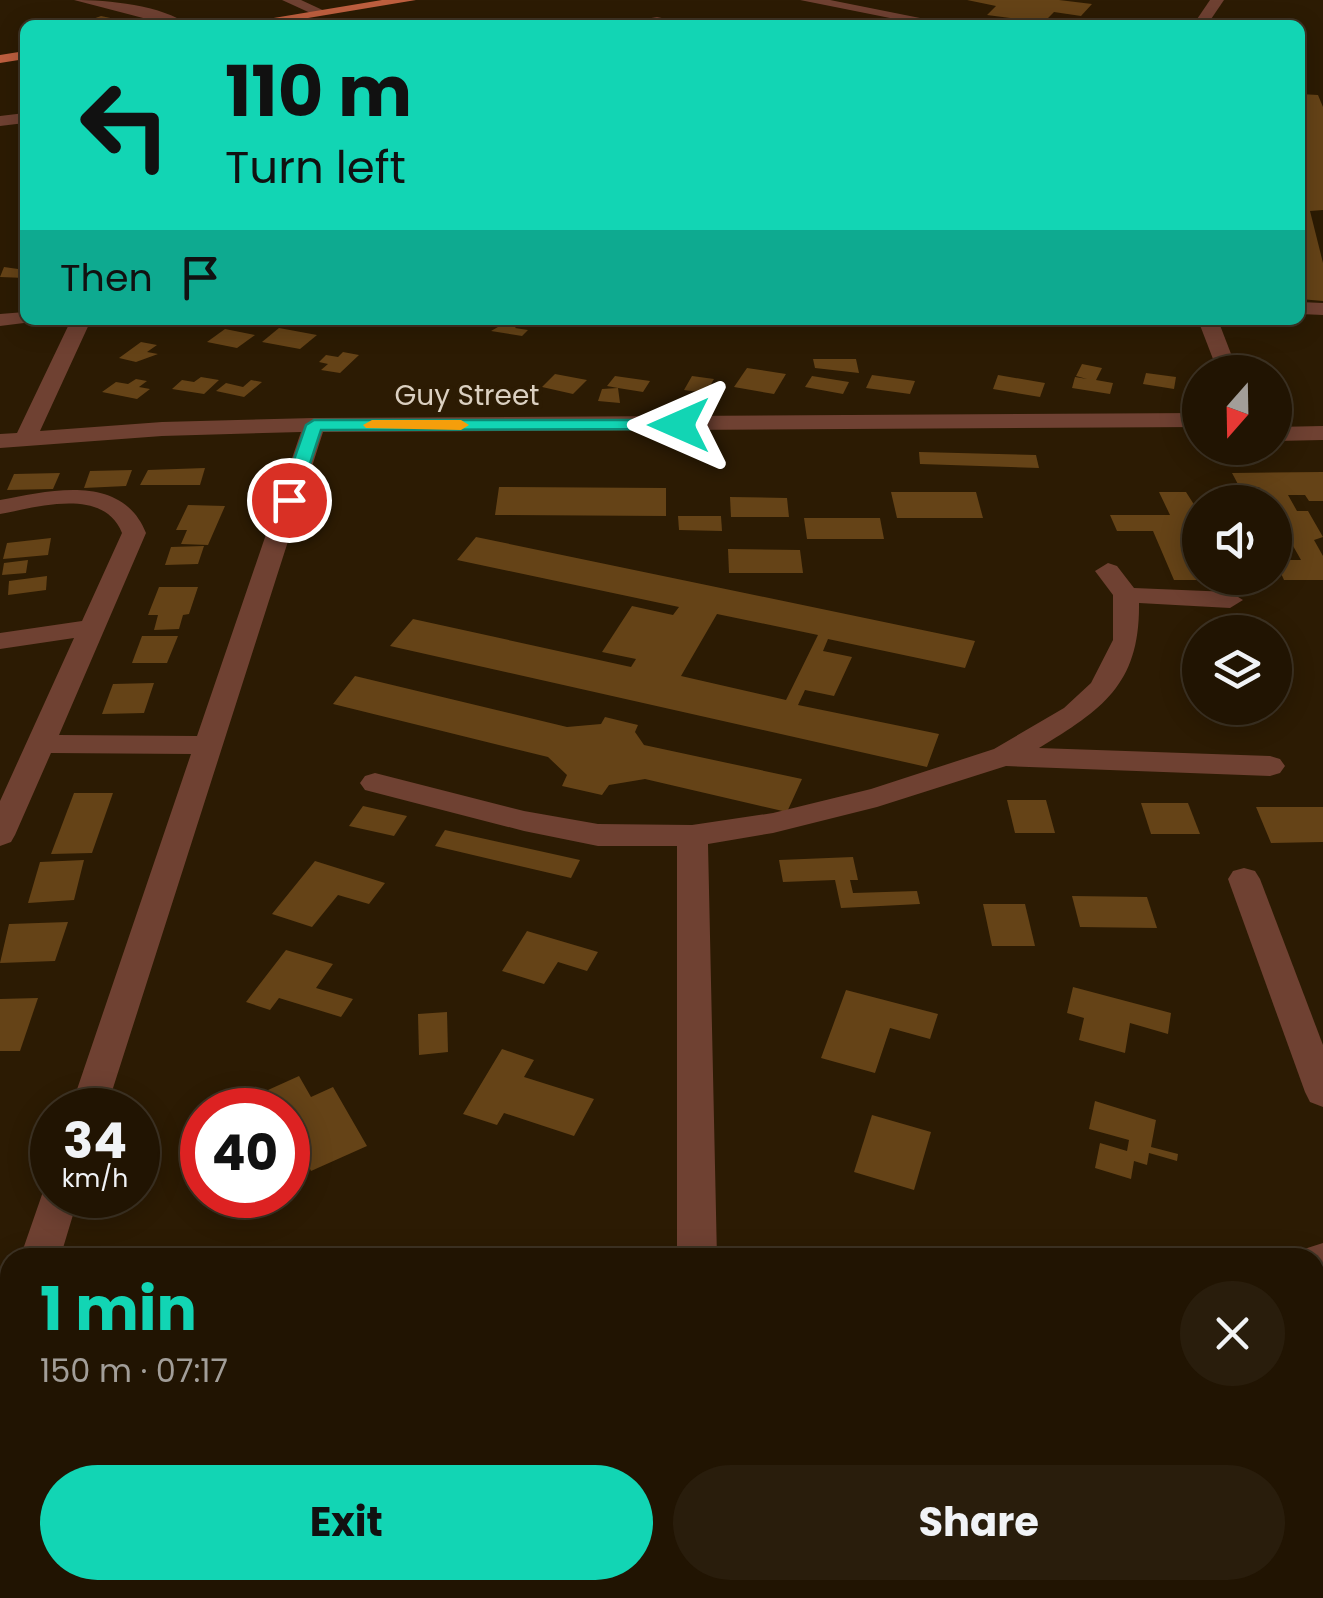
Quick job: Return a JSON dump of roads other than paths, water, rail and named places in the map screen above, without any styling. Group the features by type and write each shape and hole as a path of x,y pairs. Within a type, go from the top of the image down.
{"main road":[{"path":"273,20 409,0"}],"street":[{"path":"81,0 170,20"},
{"path":"289,0 322,13"},
{"path":"807,0 920,20"},
{"path":"26,438 79,325"},
{"path":"1210,325 1221,355"},
{"path":"1292,419 1323,419"},
{"name":"Guy Street","path":"0,441 314,425 1182,420"},
{"name":"Guy Street","path":"934,424 964,428 1182,432"},
{"path":"95,1088 314,425"},
{"path":"266,426 301,465"},
{"path":"1292,434 1323,433"},
{"path":"0,507 76,497 103,500 125,512 134,532 3,823"},
{"path":"374,784 598,835 692,836 790,819 1004,756 1074,714 1116,669 1126,640 1126,595 1108,571"},
{"path":"1126,595 1230,600"},
{"path":"0,640 92,626"},
{"path":"38,744 206,745"},
{"path":"1004,756 1270,766"},
{"path":"692,836 697,1248"},
{"path":"1244,880 1323,1092"},
{"path":"43,1248 53,1218"}]}
